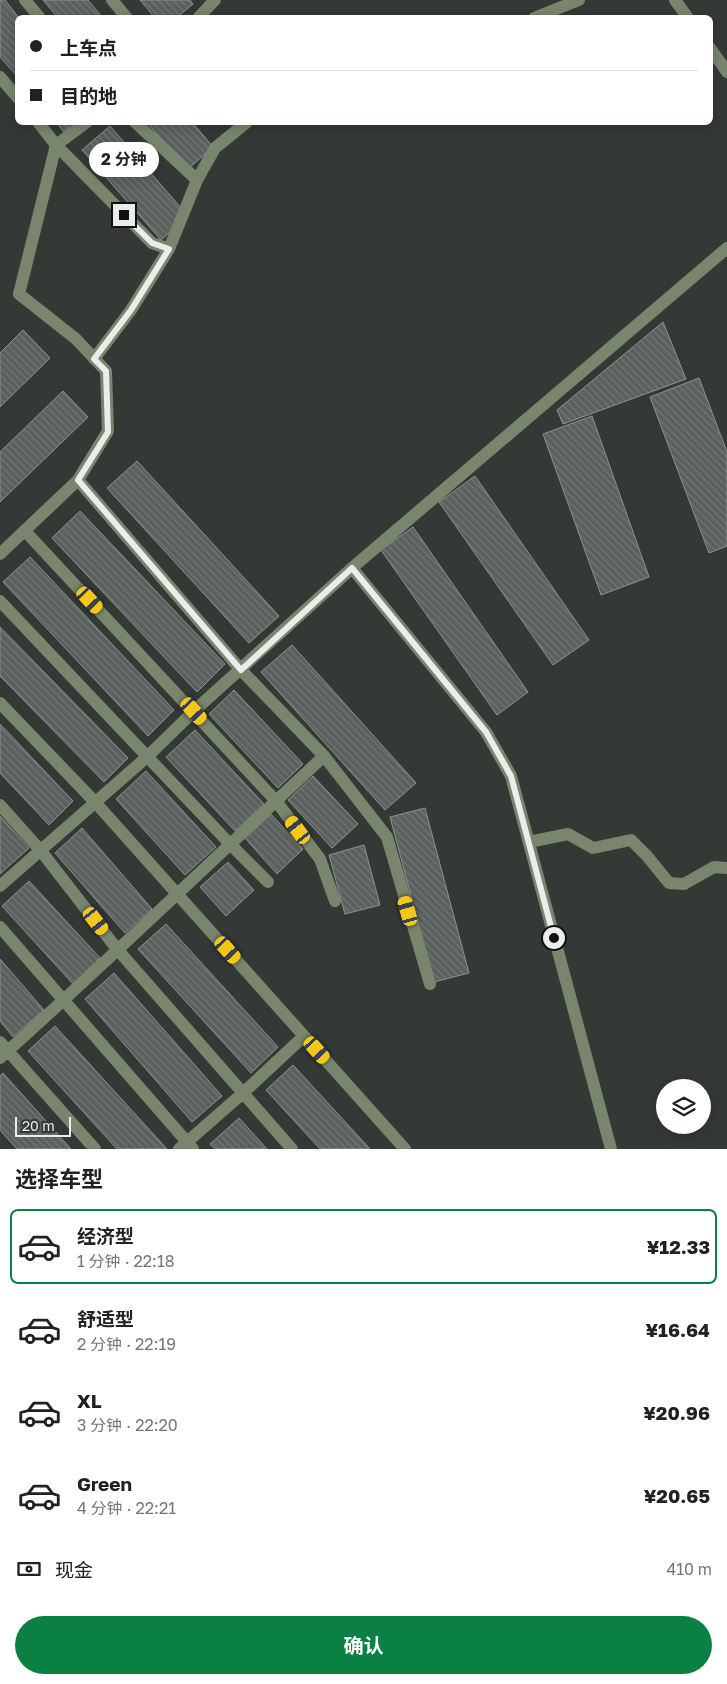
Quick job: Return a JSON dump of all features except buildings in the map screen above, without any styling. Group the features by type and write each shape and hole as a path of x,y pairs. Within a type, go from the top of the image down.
{"street":[{"path":"25,0 38,15"},
{"path":"112,0 124,15"},
{"path":"542,15 579,0"},
{"path":"675,0 686,15"},
{"path":"713,52 727,72"},
{"path":"0,77 15,94"},
{"path":"40,125 56,145 152,243 169,249"},
{"path":"0,554 78,480 108,432 106,371 76,339 19,294 56,145 83,125"},
{"path":"138,125 197,180"},
{"path":"94,359 131,310 169,249 197,180 215,148 243,125"},
{"path":"0,886 148,756 194,711 352,568 727,248"},
{"path":"78,480 241,670 324,756 387,838 430,984"},
{"path":"25,531 276,801 320,859 335,900"},
{"path":"352,568 486,732 511,776 611,1149"},
{"path":"0,601 268,882"},
{"path":"0,704 95,802 405,1149"},
{"path":"95,1149 3,1050 64,1001 324,756"},
{"path":"0,805 41,851 117,949 292,1149"},
{"path":"528,842 568,834 593,848 631,840 669,883 684,884 714,867 727,868"},
{"path":"0,927 187,1147 304,1036"}],"route":[{"path":"124,215 152,243 169,249 131,310 94,359 106,371 108,432 78,480 241,670 352,568 486,732 511,776 554,938"}]}
